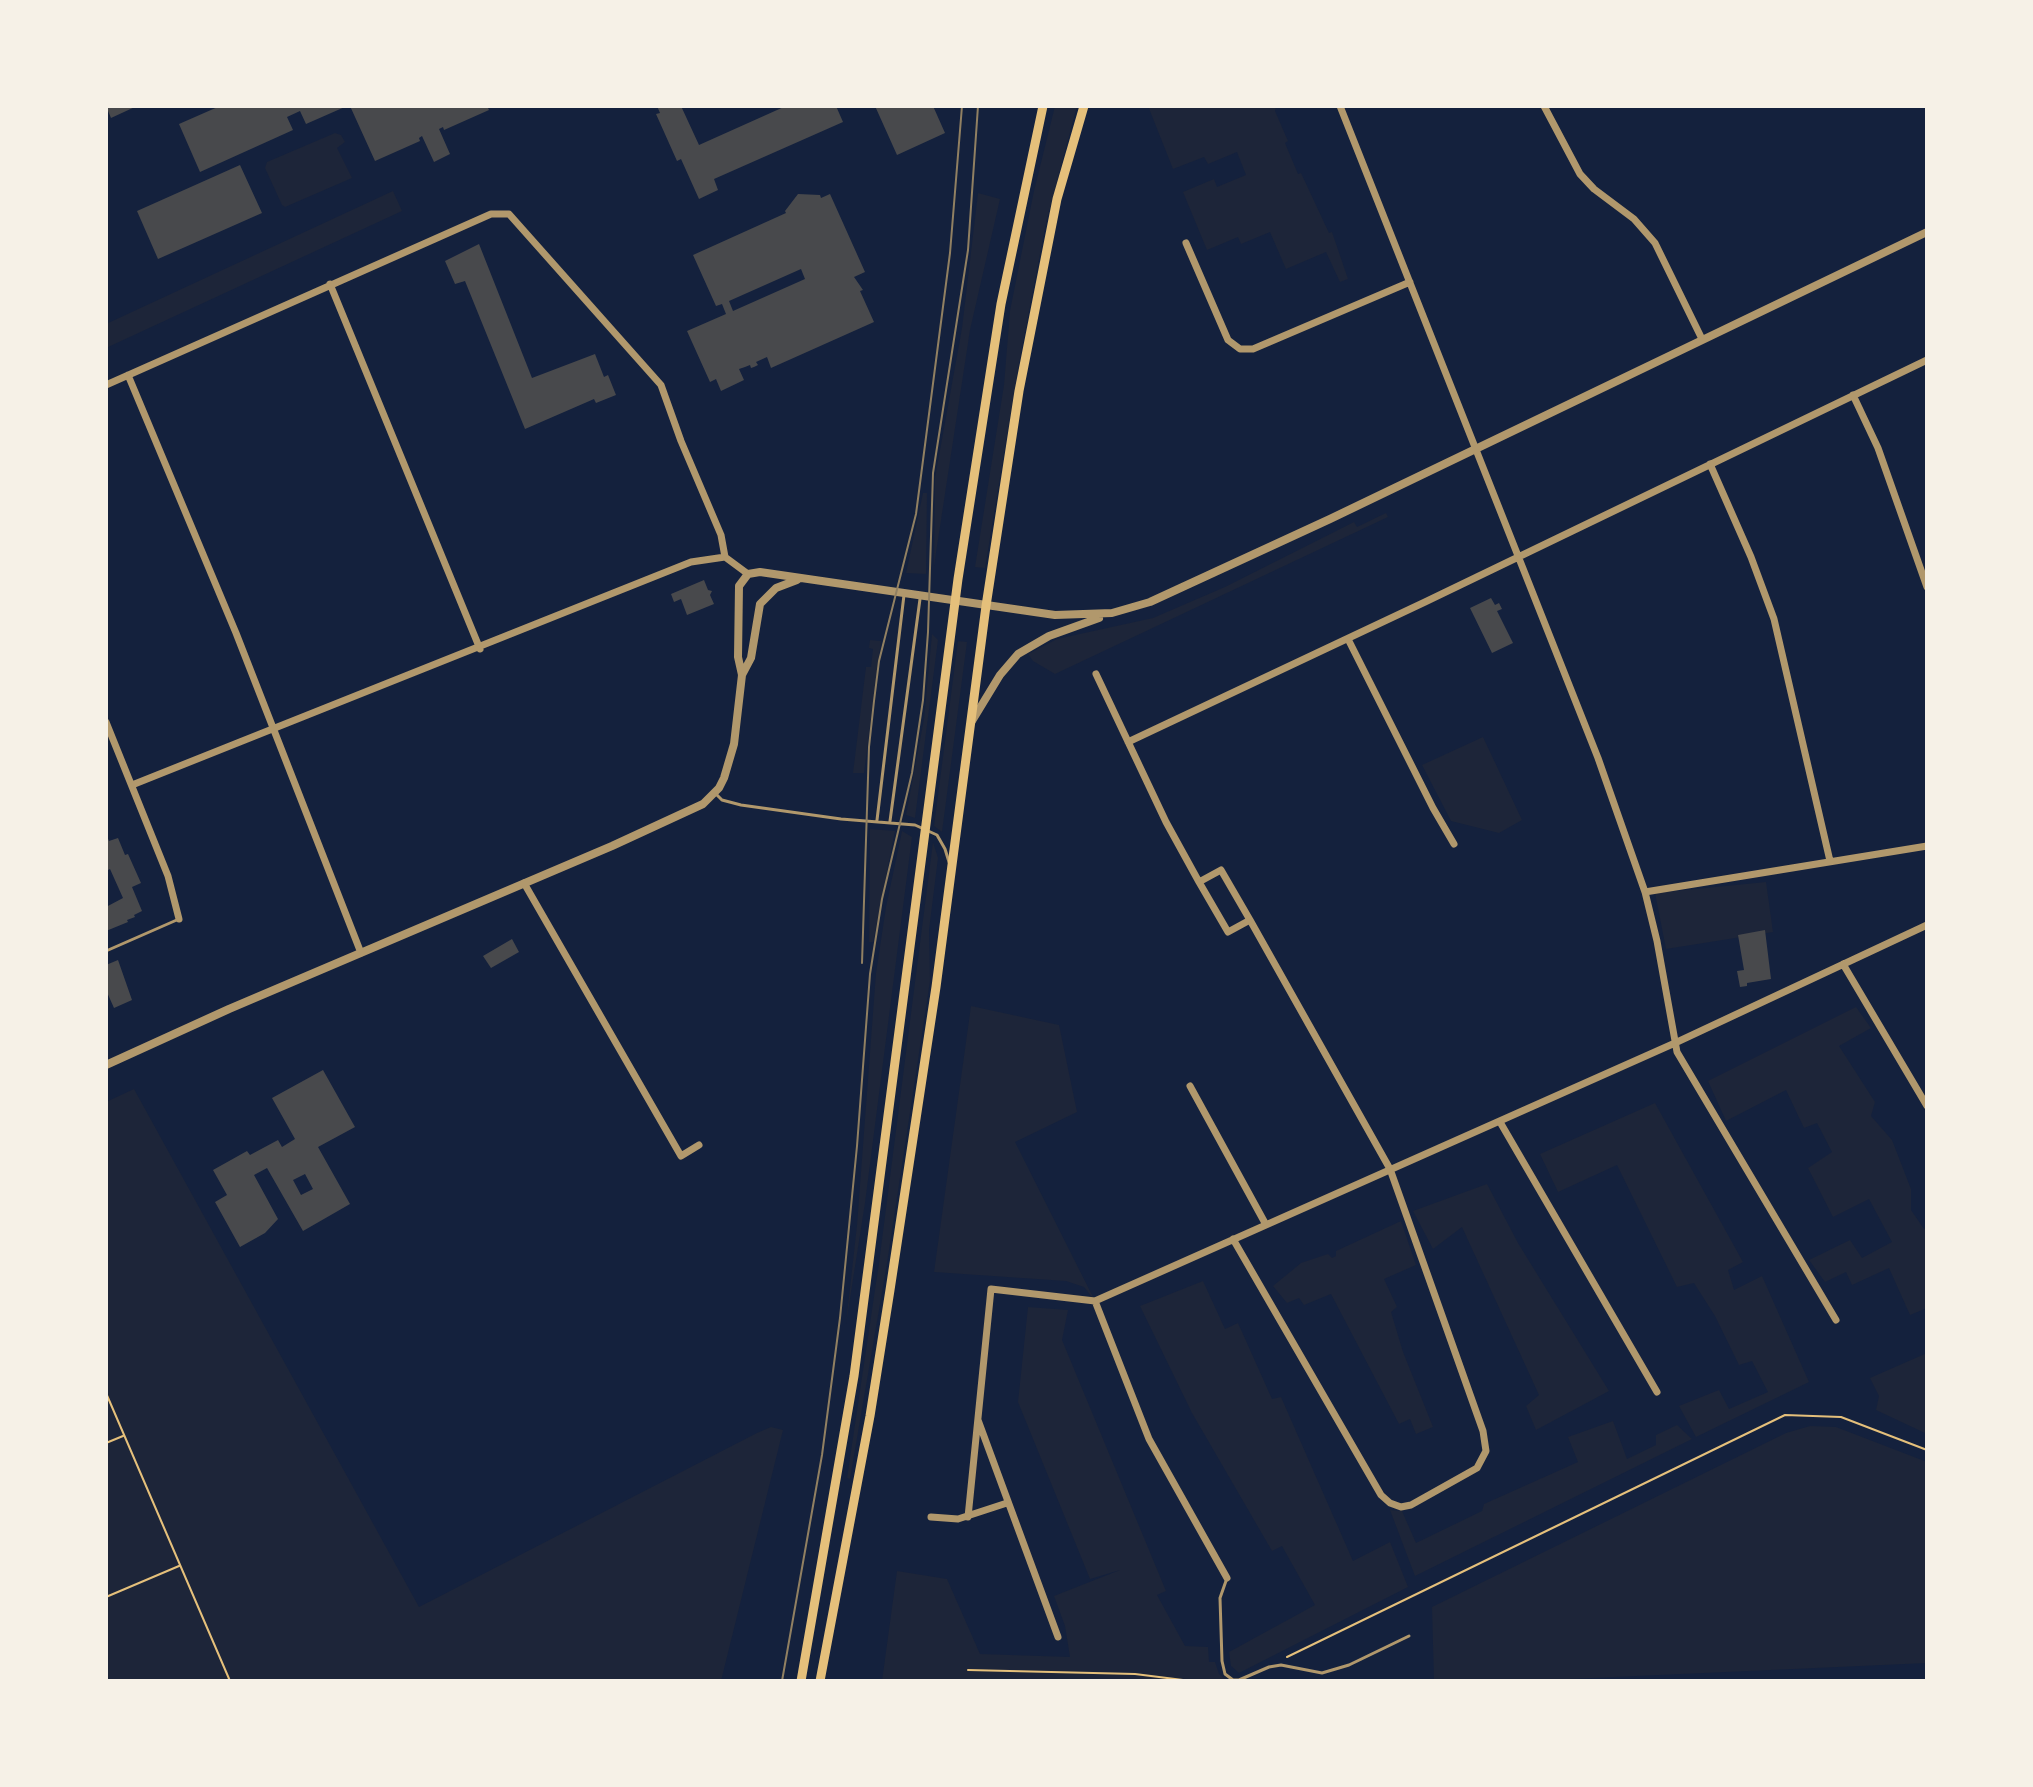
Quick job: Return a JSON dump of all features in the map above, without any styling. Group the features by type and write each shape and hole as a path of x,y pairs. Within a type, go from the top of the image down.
{"main road":[{"path":"801,1681 854,1376 955,602 1001,304 1043,106"},
{"path":"820,1681 870,1416 936,987 986,606 1036,298 1057,199 1084,106"}],"street":[{"path":"1340,106 1579,708 1645,892 1677,1052 1836,1320"},
{"path":"1544,106 1580,174 1594,189 1634,219 1655,243 1702,339"},
{"path":"106,385 491,214 509,214 661,385 721,535 725,557 748,574"},
{"path":"970,725 1000,675 1018,654 1049,636 1169,595 1927,232"},
{"path":"1186,243 1228,340 1240,349 1253,349 1410,282"},
{"path":"330,284 480,649"},
{"path":"1128,742 1927,360"},
{"path":"128,375 236,633 361,953"},
{"path":"1853,395 1878,448 1927,587"},
{"path":"1710,464 1751,557 1774,619 1830,861"},
{"path":"132,785 480,649 691,562 725,557"},
{"path":"106,1065 645,832 703,804 715,794 731,757 742,675 738,657 739,586 748,574 760,572 1055,615 1112,613"},
{"path":"742,675 751,658 760,604 776,588 801,579"},
{"path":"1348,639 1454,844"},
{"path":"1096,674 1166,822 1228,932 1250,920"},
{"path":"106,722 168,876 179,919"},
{"path":"1645,892 1927,846"},
{"path":"1199,882 1221,870 1390,1169 1486,1441 1486,1451 1477,1468 1422,1501 1401,1507 1381,1495 1233,1239"},
{"path":"524,883 681,1156 699,1145"},
{"path":"968,1517 991,1289 1095,1301 1675,1043 1927,925"},
{"path":"1843,964 1927,1106"},
{"path":"1190,1086 1265,1223"},
{"path":"1500,1122 1657,1392"},
{"path":"1095,1301 1149,1439 1227,1578"},
{"path":"978,1418 1058,1637"},
{"path":"931,1517 958,1519 1007,1503"}],"lane":[{"path":"877,820 904,595"},
{"path":"890,821 920,597"},
{"path":"715,794 722,800 741,805 841,819 890,821 925,828 937,835 951,870"},
{"path":"106,951 179,919"},
{"path":"1227,1578 1220,1598 1223,1670 1233,1680 1281,1665 1322,1673 1349,1665 1409,1636"}],"path":[{"path":"106,1393 230,1681"},
{"path":"1269,1667 1785,1415 1841,1417 1927,1450"},
{"path":"106,1443 124,1435"},
{"path":"106,1597 180,1565"},
{"path":"968,1670 1135,1674 1191,1681"}],"shaded area":[{"path":"1055,106 1077,106 1046,223 985,568 975,567 1004,385 1010,311"},
{"path":"1148,106 1276,106 1275,111 1288,141 1285,143 1329,233 1332,232 1348,279 1340,282 1326,252 1286,269 1270,232 1241,244 1238,237 1207,250 1183,192 1214,179 1217,187 1246,175 1237,152 1208,164 1204,157 1173,169"},
{"path":"335,133 341,135 345,142 337,148 352,178 285,207 282,205 265,168 267,162"},
{"path":"393,191 402,211 106,348 106,324"},
{"path":"978,193 1000,199 970,330 934,566 935,478 962,328"},
{"path":"923,493 927,493 926,574 906,573"},
{"path":"1386,513 1388,517 1055,674 1033,661 1028,654 1057,639 1153,618 1225,587 1354,522 1357,527"},
{"path":"932,634 938,640 915,818 906,815 924,719"},
{"path":"870,640 881,641 864,773 853,773 866,667 871,667 873,649 869,648"},
{"path":"958,641 967,642 942,832 934,826"},
{"path":"1483,737 1522,820 1499,833 1451,821 1422,765"},
{"path":"870,829 895,831 873,942 869,942"},
{"path":"902,831 912,837 865,1203 846,1324 857,1225 876,973"},
{"path":"933,842 938,858 929,930 930,981 850,1479 847,1478 879,1263"},
{"path":"1766,882 1773,932 1666,949 1655,893"},
{"path":"971,1006 1059,1025 1077,1112 1015,1142 1095,1301 1084,1287 1066,1281 934,1272"},
{"path":"1856,1007 1871,1028 1839,1046 1875,1102 1871,1116 1892,1140 1911,1189 1911,1210 1924,1229 1927,1227 1927,1308 1910,1315 1889,1268 1852,1285 1846,1272 1825,1282 1809,1260 1850,1240 1862,1258 1892,1242 1869,1199 1833,1217 1808,1168 1832,1152 1817,1123 1804,1128 1786,1090 1726,1121 1708,1081"},
{"path":"134,1089 419,1607 757,1433 771,1427 783,1430 721,1681 106,1681 106,1102"},
{"path":"1655,1103 1743,1262 1728,1270 1734,1290 1762,1276 1809,1382 1696,1437 1679,1406 1719,1390 1729,1409 1768,1392 1752,1361 1739,1365 1715,1316 1694,1283 1677,1287 1617,1165 1558,1192 1540,1154"},
{"path":"1487,1184 1518,1243 1609,1391 1536,1430 1526,1406 1539,1395 1462,1227 1433,1249 1413,1211"},
{"path":"1401,1221 1416,1265 1384,1279 1397,1307 1391,1312 1403,1352 1433,1427 1416,1434 1410,1419 1399,1424 1331,1294 1304,1305 1299,1298 1287,1303 1273,1286 1301,1263 1328,1254 1332,1258 1336,1256 1336,1251"},
{"path":"1203,1281 1225,1329 1238,1323 1272,1399 1281,1397 1353,1561 1390,1542 1408,1587 1239,1673 1231,1666 1229,1652 1315,1605 1282,1546 1272,1551 1192,1413 1140,1306"},
{"path":"1028,1307 1068,1310 1062,1340 1166,1591 1157,1595 1185,1646 1208,1647 1209,1662 1215,1662 1219,1674 1227,1681 882,1681 897,1571 947,1579 980,1654 1070,1657 1065,1626 1054,1596 1120,1570 1090,1579 1018,1402"},
{"path":"1927,1353 1927,1434 1876,1410 1879,1396 1870,1378"},
{"path":"1613,1421 1627,1459 1656,1445 1656,1435 1677,1425 1692,1439 1415,1576 1390,1510 1402,1511 1416,1543 1482,1511 1484,1504 1578,1462 1568,1437"},
{"path":"1810,1426 1836,1427 1927,1462 1927,1663 1525,1681 1434,1681 1432,1607 1786,1433"}],"building":[{"path":"106,106 137,106 111,118"},
{"path":"220,106 347,106 306,124 300,111 287,117 293,130 200,172 179,124"},
{"path":"350,106 487,106 489,110 444,130 443,127 439,129 450,154 434,162 422,136 420,141 375,161"},
{"path":"657,106 681,106 699,145 786,106 836,106 843,122 714,179 718,190 699,199 681,159 677,161 656,114 660,113"},
{"path":"875,106 933,106 945,133 897,155"},
{"path":"240,165 262,213 158,259 137,211"},
{"path":"798,194 820,195 821,198 830,194 865,272 854,277 863,290 860,291 874,322 771,368 767,357 756,362 758,365 754,367 750,365 739,369 744,380 721,391 716,379 710,382 687,331 726,314 722,304 716,306 693,255 785,211","holes":["801,269 805,279 733,311 729,301"]},
{"path":"479,244 532,378 595,354 604,377 608,375 616,395 596,403 594,399 525,429 465,281 455,284 445,261"},
{"path":"704,580 708,590 712,591 710,595 714,604 687,615 681,599 674,602 671,594"},
{"path":"1491,598 1502,609 1497,611 1513,643 1492,653 1470,608"},
{"path":"106,834 109,841 118,838 125,855 128,854 141,883 132,887 142,911 128,922 106,931 106,907 123,898 110,869 106,871"},
{"path":"1765,930 1771,979 1740,987 1737,971 1744,970 1738,935"},
{"path":"512,939 519,952 491,968 483,956"},
{"path":"118,960 132,1000 114,1008 106,990 106,965"},
{"path":"323,1070 355,1127 318,1147 350,1204 303,1231 267,1168 254,1175 278,1219 265,1233 240,1247 215,1202 227,1195 213,1170 247,1151 250,1155 278,1140 282,1147 295,1139 272,1098","holes":["305,1174 313,1189 301,1195 293,1180"]}],"tram line":[{"path":"862,963 869,747 874,701 879,661 916,514 950,253 962,106"},
{"path":"782,1681 822,1455 840,1318 870,974 882,899 912,773 923,700 933,473 968,250 978,106"}]}
